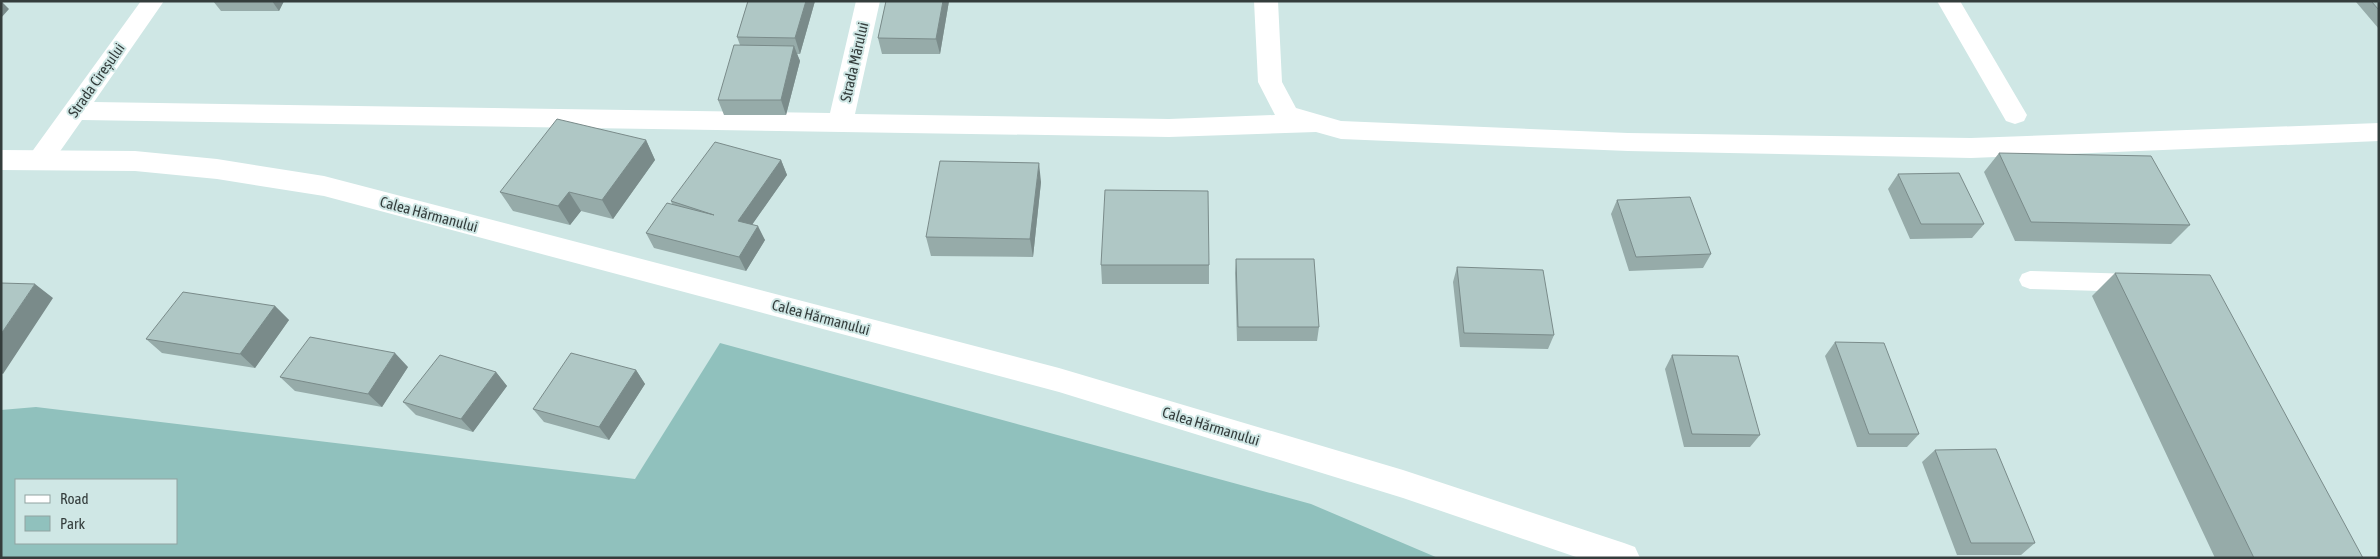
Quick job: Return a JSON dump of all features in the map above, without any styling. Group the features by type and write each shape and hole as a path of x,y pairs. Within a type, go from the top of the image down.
{"street":[{"name":"Strada Cireșului","path":"40,160 153,1"},
{"name":"Strada Mărului","path":"840,123 868,1"},
{"path":"1266,1 1270,82 1287,115 1341,130 1628,142 1972,148 2379,132"},
{"path":"1948,1 2016,115"},
{"path":"74,111 1169,128 1316,123"},
{"name":"Calea Hărmanului","path":"1,160 135,160 324,186 1059,380 1403,484 1624,558"}],"lane":[{"path":"2030,280 2156,283"}],"green space":[{"path":"720,343 1311,504 1438,558 1,558 1,410 36,407 635,479"}],"building":[{"path":"748,1 806,1 795,38 737,37"},
{"path":"886,1 943,1 936,39 878,38"},
{"path":"2371,1 2379,1 2379,10"},
{"path":"734,45 794,46 781,100 718,100"},
{"path":"557,119 646,140 602,200 569,192 558,206 500,192"},
{"path":"715,142 781,160 738,221 758,226 739,257 646,233 667,203 714,215 671,201"},
{"path":"1999,153 2151,156 2190,225 2031,222"},
{"path":"940,161 1039,163 1030,239 926,237"},
{"path":"1959,173 1984,224 1921,224 1898,174"},
{"path":"1105,190 1208,191 1209,265 1101,265"},
{"path":"1690,197 1711,254 1636,257 1617,200"},
{"path":"1236,259 1314,259 1319,327 1238,327"},
{"path":"1457,267 1543,270 1554,335 1464,333"},
{"path":"2115,273 2210,275 2363,558 2254,558"},
{"path":"1,283 35,284 1,334"},
{"path":"183,292 275,306 240,354 146,339"},
{"path":"310,337 395,353 368,394 280,377"},
{"path":"1835,342 1884,343 1919,434 1869,434"},
{"path":"571,353 636,370 599,427 533,409"},
{"path":"440,355 496,372 461,419 403,402"},
{"path":"1672,355 1738,356 1760,435 1692,434"},
{"path":"1996,449 2035,543 1971,543 1935,450"}]}
